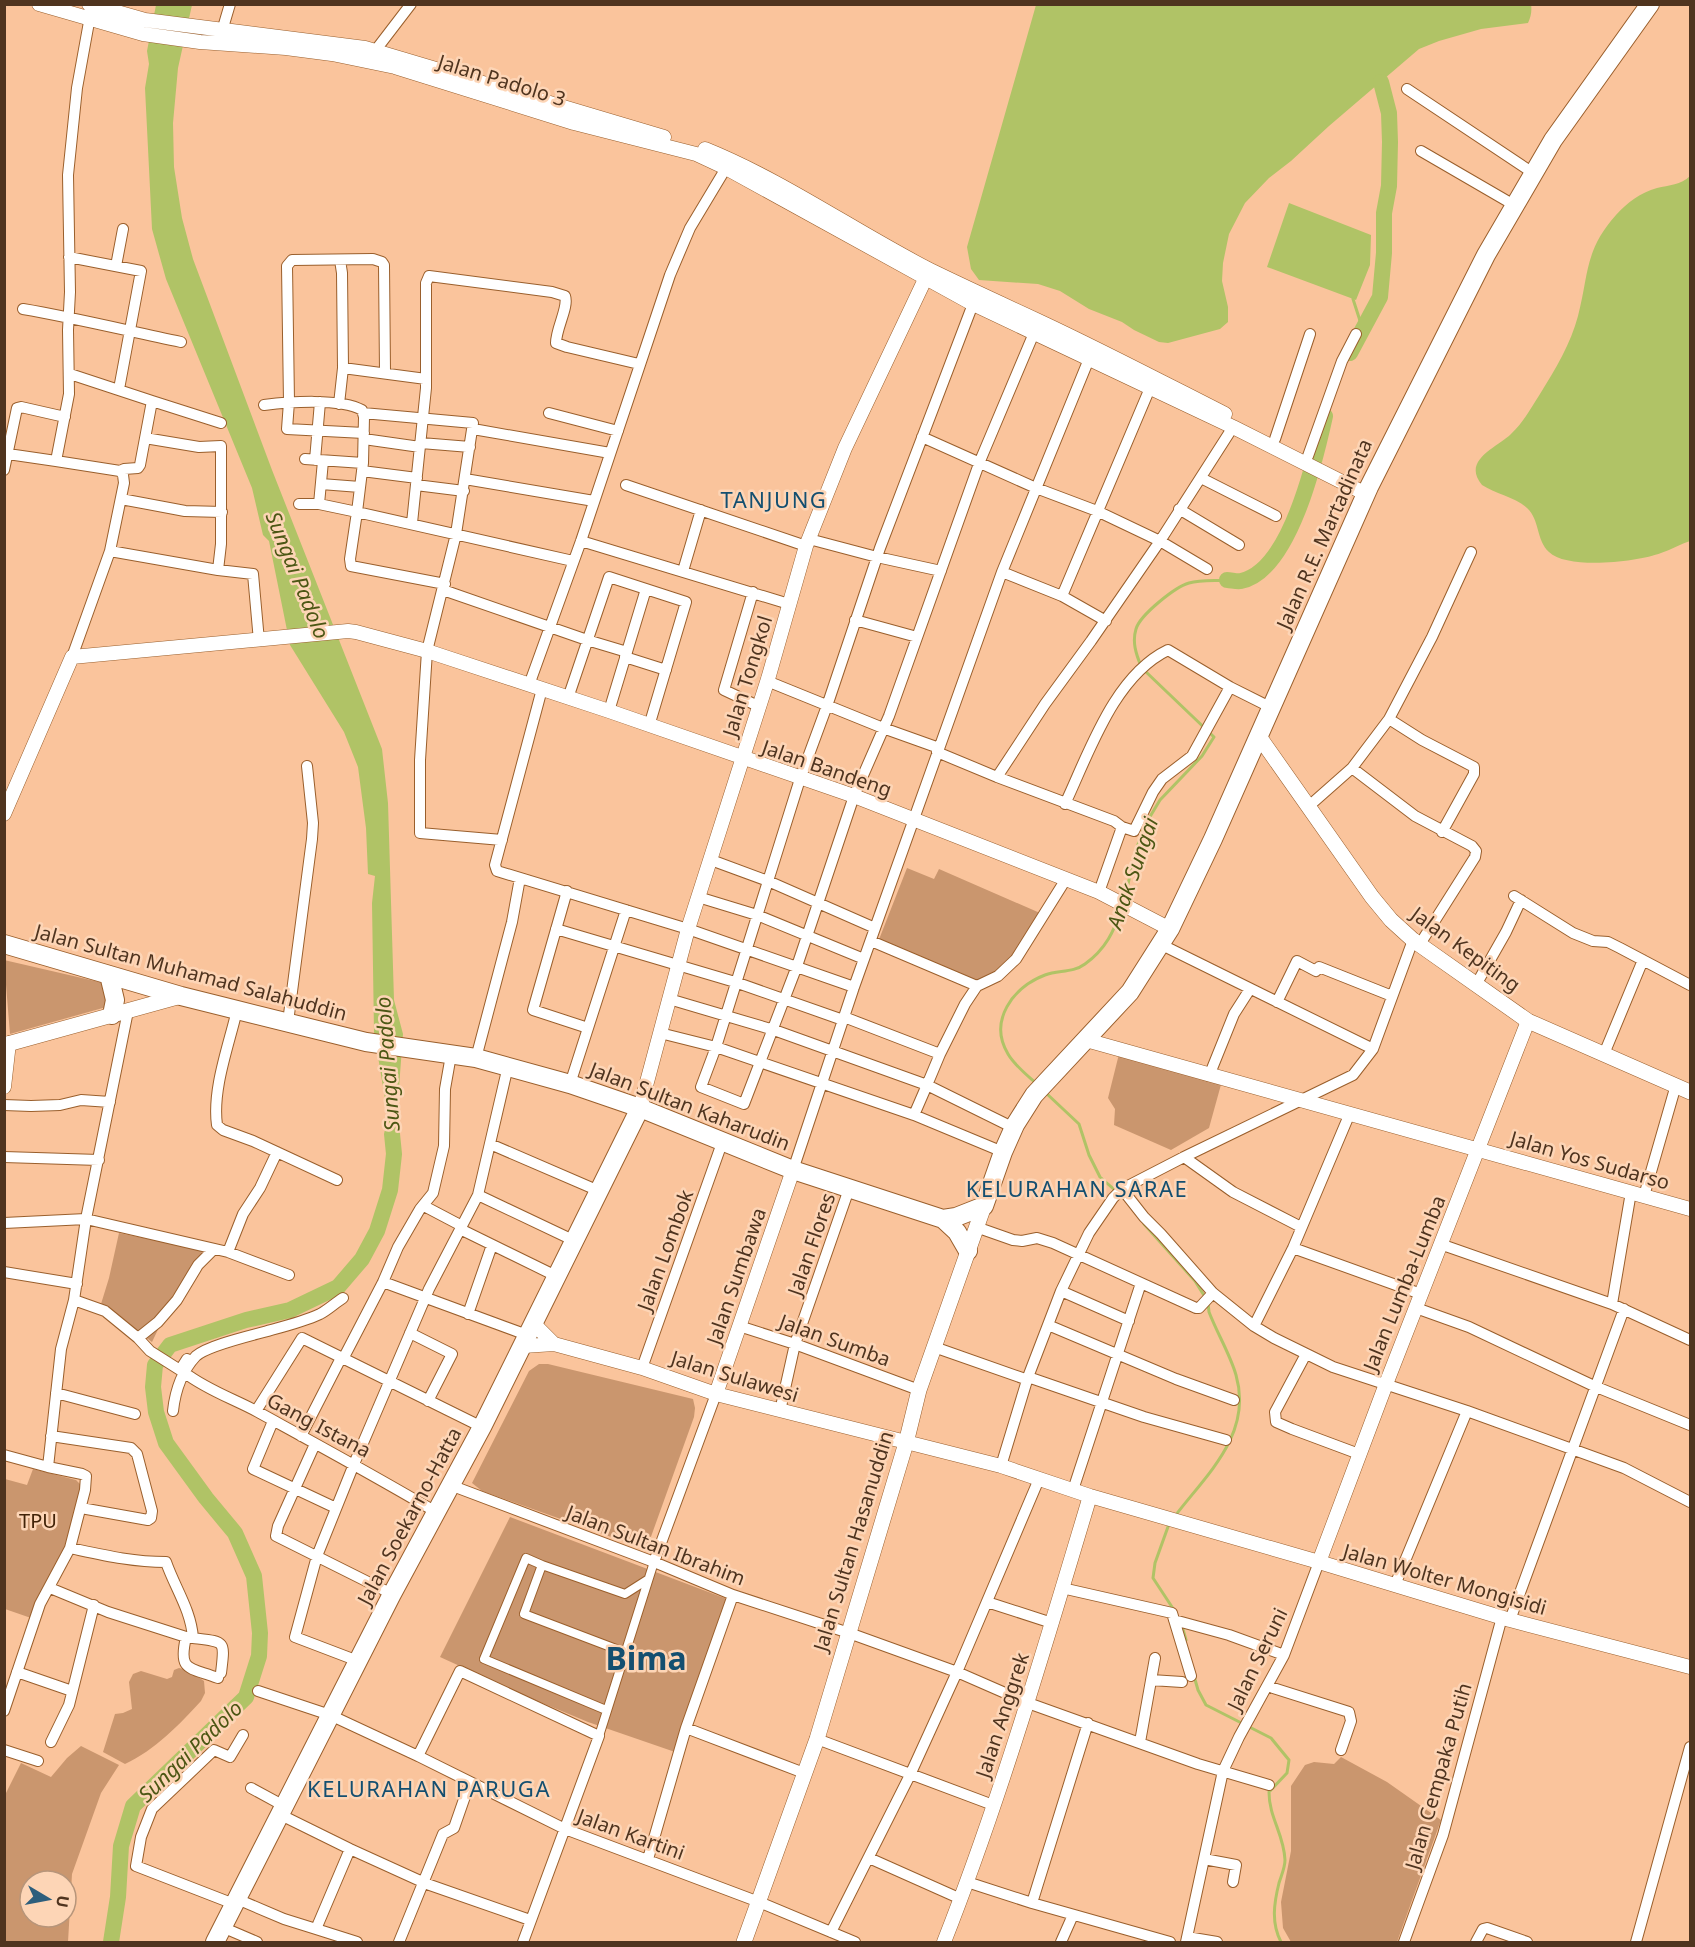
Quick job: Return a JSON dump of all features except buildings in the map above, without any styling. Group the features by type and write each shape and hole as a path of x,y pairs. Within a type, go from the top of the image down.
{"highway":[{"name":"Jalan R.E. Martadinata","path":"1014,1128 1039,1089 1130,992 1165,937 1213,838 1367,490 1407,408 1533,173 1553,140 1650,4"},
{"name":"Jalan Sultan Muhamad Salahuddin","path":"4,945 181,996 366,1042 416,1050"},
{"path":"109,975 120,1013"},
{"name":"Jalan Sultan Kaharudin","path":"416,1050 476,1058 570,1084 640,1108 793,1170 943,1219"},
{"name":"Jalan Soekarno-Hatta","path":"219,1935 284,1811 392,1594 482,1427 640,1108"},
{"name":"Jalan Sultan Hasanuddin","path":"984,1206 1014,1128"},
{"path":"943,1219 956,1217 984,1206"},
{"path":"943,1219 957,1232 968,1251"}],"main road":[{"name":"Jalan Kepiting","path":"1258,735 1372,897 1391,920 1416,942 1528,1021 1684,1089"},
{"path":"7,1044 181,996"},
{"name":"Jalan Sultan Hasanuddin","path":"744,1942 817,1739 920,1390 984,1206"}],"street":[{"name":"Jalan Padolo 3","path":"39,4 90,8 144,27 365,60 697,149 750,175 927,274"},
{"path":"222,31 230,4"},
{"path":"375,51 411,4"},
{"path":"56,461 69,394 70,374 68,175 77,88 90,8"},
{"name":"Jalan Padolo 3","path":"201,35 222,31 313,40 375,51 524,101"},
{"path":"1407,89 1533,173"},
{"name":"Jalan Padolo 3","path":"697,149 726,168 750,175"},
{"path":"1421,151 1514,205"},
{"path":"726,168 690,228 670,275 551,626 535,687 495,869 688,929 855,987"},
{"path":"116,266 123,229"},
{"path":"69,257 141,271 119,389"},
{"path":"385,372 383,263 379,260 292,260 287,266 289,402 286,429 364,436 421,445 470,447"},
{"path":"339,404 343,368 340,260"},
{"path":"927,274 973,304 1034,333 1091,353 1150,388 1233,428 1308,460"},
{"path":"927,274 977,294 1091,353 1275,439 1323,469 1367,490"},
{"name":"Jalan Tongkol","path":"640,1108 677,966 767,681 808,542 845,448 927,274"},
{"path":"411,523 424,418 426,283 429,276 552,292 565,296 567,301 558,328 556,343 639,364"},
{"path":"973,304 855,620 800,779 716,1047 701,1087 744,1104 797,966 854,796 917,638 980,462 1034,333"},
{"path":"23,309 181,342"},
{"path":"1275,439 1310,334"},
{"path":"1308,460 1342,361 1356,334"},
{"path":"793,1170 864,959 1002,572 1091,353"},
{"path":"343,368 426,379"},
{"path":"70,374 221,423"},
{"path":"1062,596 1150,388"},
{"path":"8,454 120,471 138,468 152,401"},
{"path":"319,504 321,484 314,460 320,402"},
{"path":"264,405 320,402 356,407 363,413 473,423 456,534 427,651 420,760 420,833 502,840"},
{"path":"4,470 16,408 21,407 64,417"},
{"path":"363,413 363,467 350,559 351,566 444,587 666,670"},
{"path":"549,413 618,430"},
{"path":"997,777 1045,704 1106,621 1233,428"},
{"path":"473,429 610,453"},
{"path":"922,437 1036,488 1097,511 1160,541 1207,568"},
{"path":"145,438 199,447 221,446 222,544 219,570"},
{"path":"314,460 363,467 416,481 594,501"},
{"path":"4,814 72,657 110,551 124,483 120,471"},
{"path":"1201,478 1276,516"},
{"path":"321,484 360,487"},
{"path":"626,485 808,542 941,572"},
{"path":"122,499 185,512 222,512"},
{"path":"299,504 319,504 411,523 573,561"},
{"path":"1179,509 1239,545"},
{"path":"683,571 701,510"},
{"path":"581,541 789,604"},
{"path":"72,657 259,641 254,574 110,551"},
{"path":"1309,806 1352,768 1389,719 1432,638 1471,552"},
{"path":"1002,572 1062,596 1106,621"},
{"path":"568,698 609,577 646,589 686,603 649,726"},
{"path":"609,711 646,589"},
{"path":"753,592 724,690 758,706"},
{"path":"855,620 917,638"},
{"name":"Jalan Bandeng","path":"259,641 348,631 427,651 609,711 914,818 1099,892 1122,903 1165,937"},
{"path":"1065,804 1110,709 1132,678 1168,650 1230,687 1270,707"},
{"path":"767,681 938,750 997,777 1114,821 1134,831 1162,779 1192,756 1230,687"},
{"path":"1389,719 1422,740 1474,767 1474,774 1442,832"},
{"path":"288,1022 312,839 313,822 307,766"},
{"path":"1001,1466 1028,1378 1061,1291 1089,1233 1118,1192 1353,1074 1373,1049 1392,996 1416,942 1476,853 1472,846 1415,816 1352,768"},
{"path":"1099,892 1122,827"},
{"path":"711,860 768,880 875,928"},
{"path":"476,1058 512,922 520,878"},
{"path":"914,1115 940,1054 965,1004 978,986 998,976 1016,959 1066,879"},
{"path":"567,891 533,1010 588,1028"},
{"path":"698,897 758,915 864,959"},
{"path":"1477,983 1506,933 1518,898 1573,933 1593,941 1608,942 1690,985"},
{"path":"570,1084 627,910"},
{"path":"556,929 735,982 844,1018 940,1054"},
{"path":"1165,937 1250,988 1373,1049"},
{"path":"871,941 978,986"},
{"path":"1604,1054 1643,960"},
{"path":"1276,1002 1297,961 1316,971 1319,967 1392,996"},
{"path":"1209,1076 1234,1014 1250,988"},
{"path":"669,999 774,1030 927,1085 1014,1128"},
{"path":"237,1010 219,1086 215,1111 216,1125 223,1131 253,1141 337,1180"},
{"path":"48,1467 62,1349 75,1300 86,1219 110,1102 120,1013"},
{"name":"Jalan Lumba-Lumba","path":"1319,1562 1528,1021"},
{"path":"660,1033 716,1047 762,1062 914,1115 1003,1152"},
{"name":"Jalan Yos Sudarso","path":"1086,1040 1690,1209"},
{"path":"4,1087 7,1044"},
{"path":"301,1436 383,1282 398,1247 431,1197 443,1156 445,1089 452,1055"},
{"path":"358,1661 295,1637 317,1556 354,1464 426,1298 478,1195 508,1066"},
{"path":"1612,1304 1638,1194 1684,1089"},
{"path":"4,1105 60,1105 81,1100 110,1102"},
{"path":"1254,1326 1293,1248 1350,1113"},
{"name":"Jalan Lombok","path":"642,1368 722,1143"},
{"path":"490,1144 599,1191"},
{"path":"228,1252 243,1214 260,1188 277,1152"},
{"path":"4,1157 99,1160"},
{"path":"1184,1157 1226,1188 1301,1227"},
{"name":"Jalan Sumbawa","path":"716,1394 793,1170"},
{"name":"Jalan Flores","path":"780,1411 795,1344 849,1190"},
{"path":"1118,1192 1161,1234 1209,1297 1254,1326 1333,1367 1574,1449 1624,1468 1690,1502"},
{"path":"478,1195 575,1241"},
{"path":"424,1206 492,1245 558,1277"},
{"path":"4,1223 86,1219 228,1252 289,1275"},
{"path":"976,1227 1014,1240 1037,1238 1194,1308 1198,1308 1209,1297"},
{"path":"1440,1244 1612,1304 1690,1340"},
{"path":"468,1314 480,1283 484,1262 492,1245"},
{"path":"1293,1248 1421,1294"},
{"path":"138,1338 158,1322 177,1300 198,1265 214,1250"},
{"path":"4,1272 77,1284"},
{"path":"383,1282 528,1335"},
{"path":"1073,1490 1141,1283"},
{"path":"1061,1291 1129,1321"},
{"path":"173,1411 180,1370 197,1355 239,1338 320,1314 343,1298"},
{"name":"Gang Istana","path":"75,1300 105,1311 150,1351 214,1391 354,1464 436,1512"},
{"path":"1416,1308 1509,1344 1594,1386 1690,1425"},
{"name":"Jalan Cempaka Putih","path":"1404,1942 1443,1835 1506,1618 1574,1449 1594,1386 1624,1310"},
{"path":"1048,1325 1234,1401"},
{"name":"Jalan Sumba","path":"739,1326 920,1390"},
{"path":"410,1333 452,1354 428,1401"},
{"name":"Jalan Sulawesi","path":"528,1335 554,1344"},
{"name":"Jalan Sulawesi","path":"528,1335 642,1368 716,1394 906,1443"},
{"path":"256,1411 302,1338 482,1427"},
{"path":"934,1347 1144,1417 1226,1440"},
{"path":"1306,1354 1275,1412 1276,1422 1359,1454"},
{"path":"56,1393 135,1414"},
{"path":"523,1942 599,1736 647,1580 716,1394"},
{"path":"1395,1585 1467,1412"},
{"path":"273,1421 253,1469 336,1508"},
{"path":"51,1436 131,1448 137,1454 152,1511 151,1518 148,1520 81,1508"},
{"path":"906,1443 1001,1466 1090,1496"},
{"path":"315,1444 276,1536 392,1594"},
{"path":"4,1455 86,1476 81,1508 70,1548 40,1604 12,1674 4,1711"},
{"path":"831,1932 910,1775 957,1672 1039,1479"},
{"name":"Jalan Sultan Ibrahim","path":"450,1485 654,1562 733,1595 957,1672 1028,1703 1269,1785"},
{"name":"Jalan Wolter Mongisidi","path":"1090,1496 1506,1618 1690,1667"},
{"name":"Jalan Anggrek","path":"944,1942 967,1882 1028,1703 1090,1496"},
{"path":"50,1588 189,1638 217,1642 224,1650 220,1676 186,1666 182,1659 189,1638 188,1611 165,1562 141,1562 70,1548"},
{"path":"606,1710 484,1659 526,1558 625,1594 647,1580"},
{"name":"Jalan Seruni","path":"1187,1940 1223,1771 1284,1655 1319,1562"},
{"path":"542,1565 524,1614 624,1652"},
{"path":"1062,1588 1172,1613 1187,1679 1151,1680"},
{"path":"648,1859 686,1728 733,1595"},
{"path":"987,1602 1052,1623"},
{"path":"51,1742 69,1705 94,1605"},
{"path":"1174,1620 1211,1629 1284,1655"},
{"path":"1140,1742 1155,1658"},
{"path":"418,1756 460,1671 599,1736"},
{"path":"12,1674 72,1691"},
{"path":"1267,1686 1349,1713 1351,1721 1341,1750"},
{"name":"Jalan Kartini","path":"258,1691 330,1715 565,1829 759,1902 855,1942"},
{"path":"1032,1903 1088,1723"},
{"path":"686,1728 804,1773"},
{"path":"243,1735 230,1758 214,1750 152,1809 141,1838 135,1866 284,1920 357,1942"},
{"path":"817,1739 993,1805"},
{"path":"1635,1942 1690,1747"},
{"path":"4,1750 38,1761"},
{"path":"399,1942 443,1834 454,1828 470,1782"},
{"path":"251,1788 284,1811 350,1849 424,1883 530,1920"},
{"path":"316,1929 350,1849"},
{"path":"869,1858 961,1899"},
{"path":"1204,1859 1236,1865 1233,1882"},
{"path":"967,1882 1072,1915 1170,1942"},
{"path":"1061,1942 1072,1915"},
{"path":"1476,1942 1483,1929 1487,1928 1527,1942"},
{"path":"219,1935 257,1942"},
{"path":"1187,1940 1217,1942"}],"green space":[{"path":"907,868 934,879 939,869 1040,913 1014,957 999,971 976,981 878,942"},
{"path":"4,960 108,984 110,1006 10,1034"},
{"path":"1119,1054 1222,1081 1209,1128 1171,1150 1114,1125 1115,1109 1108,1098"},
{"path":"119,1233 207,1251 177,1290 152,1342 101,1304"},
{"path":"539,1364 548,1364 693,1399 694,1417 648,1545 642,1548 482,1491 472,1483 529,1371"},
{"name":"TPU","path":"33,1469 76,1480 81,1485 61,1564 31,1618 5,1609 5,1479 27,1485"},
{"path":"510,1517 727,1599 675,1752 588,1722 440,1657"},
{"path":"179,1668 188,1670 204,1681 205,1693 201,1701 156,1744 125,1764 103,1752 115,1714 132,1709 129,1682 133,1674 141,1671 167,1679 172,1677 174,1670"},
{"path":"81,1746 119,1765 101,1793 74,1869 18,1869 18,1929 69,1929 68,1942 5,1942 5,1795 21,1763 51,1777"},
{"path":"1341,1757 1387,1782 1441,1820 1397,1942 1291,1942 1283,1928 1281,1902 1291,1851 1291,1786 1305,1765 1314,1762 1334,1764"}],"water":[{"path":"1531,4 1531,16 1528,23 1481,29 1419,49 1269,178 1245,203 1229,234 1222,281 1228,307 1228,322 1220,329 1168,343 1159,342 1122,322 1089,309 1060,291 1038,284 979,280 971,269 967,247 1036,5"},
{"path":"156,5 192,5 178,68 173,123 174,167 182,218 193,259 272,470 382,749 388,803 394,1000 403,1034 394,1154 374,1032 372,903 375,876 368,874 366,828 358,767 344,732 290,645 269,541 263,535 252,488 166,279 152,229 145,88 149,64 147,51"},
{"path":"1690,176 1690,541 1665,552 1636,559 1586,563 1558,558 1545,547 1534,518 1527,508 1482,485 1476,468 1484,455 1519,425 1557,366 1575,326 1589,263 1598,240 1606,228 1621,210 1640,195 1679,183"},
{"path":"1289,203 1371,235 1370,265 1356,300 1267,267"}],"waterway":[{"path":"1350,353 1380,297 1384,253 1384,213 1389,186 1390,142 1389,113 1381,82"},
{"path":"1353,299 1363,330"},
{"path":"1227,580 1241,581 1258,573 1274,557 1298,510 1315,458 1325,416"},
{"name":"Anak Sungai","path":"1141,666 1134,639 1136,629 1144,616 1175,590 1189,583 1227,580"},
{"name":"Anak Sungai","path":"1124,901 1136,850 1145,825 1160,800 1202,756 1214,737 1145,671"},
{"name":"Anak Sungai","path":"1037,1084 1014,1062 1003,1042 1002,1018 1007,1007 1014,997 1033,980 1050,973 1076,969 1099,952 1116,924 1122,908"},
{"name":"Anak Sungai","path":"1046,1093 1079,1124 1089,1155 1100,1177 1117,1192"},
{"name":"Sungai Padolo","path":"111,1942 118,1897 121,1846 133,1806 246,1697 259,1656 260,1633 254,1576 235,1533 166,1443 156,1412 153,1387 155,1365 170,1345 246,1320 290,1310 338,1287 362,1259 377,1231 390,1190 394,1154 392,1134"},
{"name":"Anak Sungai","path":"1144,1224 1195,1281 1205,1297"},
{"name":"Anak Sungai","path":"1175,1516 1224,1452 1233,1434 1238,1416 1240,1396 1236,1375 1209,1312 1208,1303"},
{"name":"Anak Sungai","path":"1169,1524 1155,1563 1153,1578 1174,1610"},
{"name":"Anak Sungai","path":"1182,1626 1186,1640"},
{"name":"Anak Sungai","path":"1194,1676 1206,1705 1271,1738 1289,1760 1287,1773 1269,1792 1271,1810 1282,1842 1285,1860 1274,1913 1281,1942"}],"district":[{"name":"TANJUNG","path":"774,499"},
{"name":"KELURAHAN SARAE","path":"1077,1188"},
{"name":"Bima","path":"646,1657"},
{"name":"KELURAHAN PARUGA","path":"429,1788"}]}
